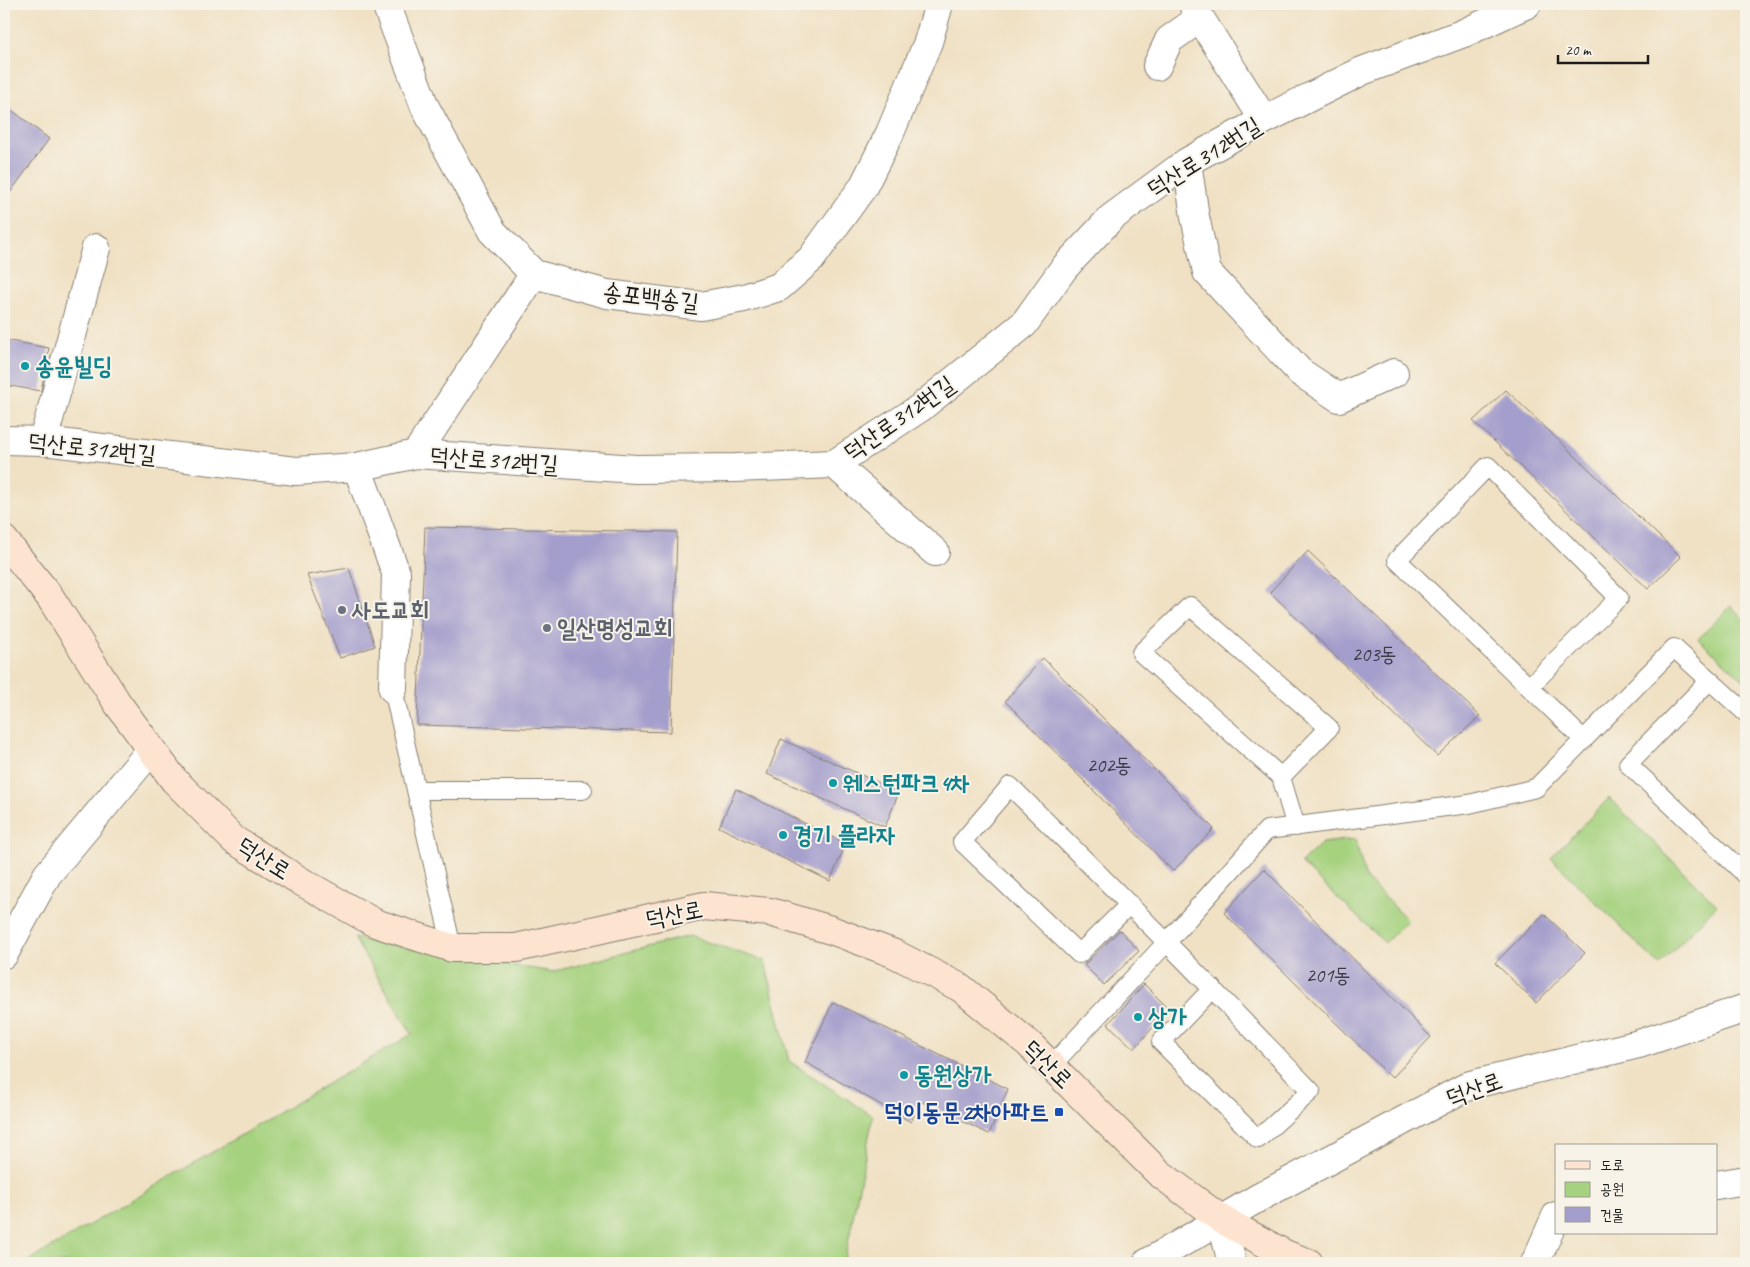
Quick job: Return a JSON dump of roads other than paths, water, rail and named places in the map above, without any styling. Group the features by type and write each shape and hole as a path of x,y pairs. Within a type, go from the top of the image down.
{"street":[{"name":"송포백송길","path":"386,4 425,106 492,232 534,274 607,294 701,306 744,298 779,287 811,260 863,188 890,133 928,42 939,4"},
{"name":"덕산로312번길","path":"4,440 43,441 296,471 357,467 416,454 636,469 834,464 920,408 1024,324 1064,268 1111,218 1186,162 1264,120 1362,72 1464,33 1527,4"},
{"path":"1157,66 1169,40 1196,11 1264,120"},
{"path":"1186,162 1207,272 1300,372 1339,398 1394,373"},
{"path":"43,441 96,248"},
{"path":"416,454 534,274"},
{"path":"834,464 935,552"},
{"path":"357,467 396,573 393,689"},
{"name":"덕산로","path":"4,540 50,597 118,704 174,780 234,840 302,882 375,923 452,948 516,948 704,906 770,912 831,930 895,954 961,988 1029,1044 1159,1173 1221,1219 1285,1254 1309,1263"},
{"path":"4,954 47,875 151,750"},
{"name":"덕산로","path":"1221,1219 1470,1086 1639,1044 1746,1008"},
{"path":"1718,1186 1746,1180"},
{"path":"1535,1263 1555,1218"},
{"path":"1147,1263 1221,1219 1232,1263"}],"lane":[{"path":"1529,687 1619,598 1488,466 1397,560 1584,740"},
{"path":"1281,777 1329,728 1190,606 1142,654 1281,777 1296,827"},
{"path":"1051,1066 1168,942 1267,830 1469,804 1536,788 1674,648 1746,713"},
{"path":"1710,680 1628,764 1746,875"},
{"path":"393,689 452,948"},
{"path":"1130,904 1078,954 962,842 1010,786 1130,904 1168,942 1213,988 1310,1091 1258,1139 1161,1042 1213,988"},
{"path":"416,790 583,790"}],"place":[{"name":"송윤빌딩","path":"25,366"},
{"name":"사도교회","path":"342,610"},
{"name":"일산명성교회","path":"547,628"},
{"name":"웨스턴파크4차","path":"833,783"},
{"name":"경기 플라자","path":"783,835"},
{"name":"상가","path":"1138,1017"},
{"name":"동원상가","path":"904,1075"},
{"name":"덕이동문2차아파트","path":"1059,1112"}]}
